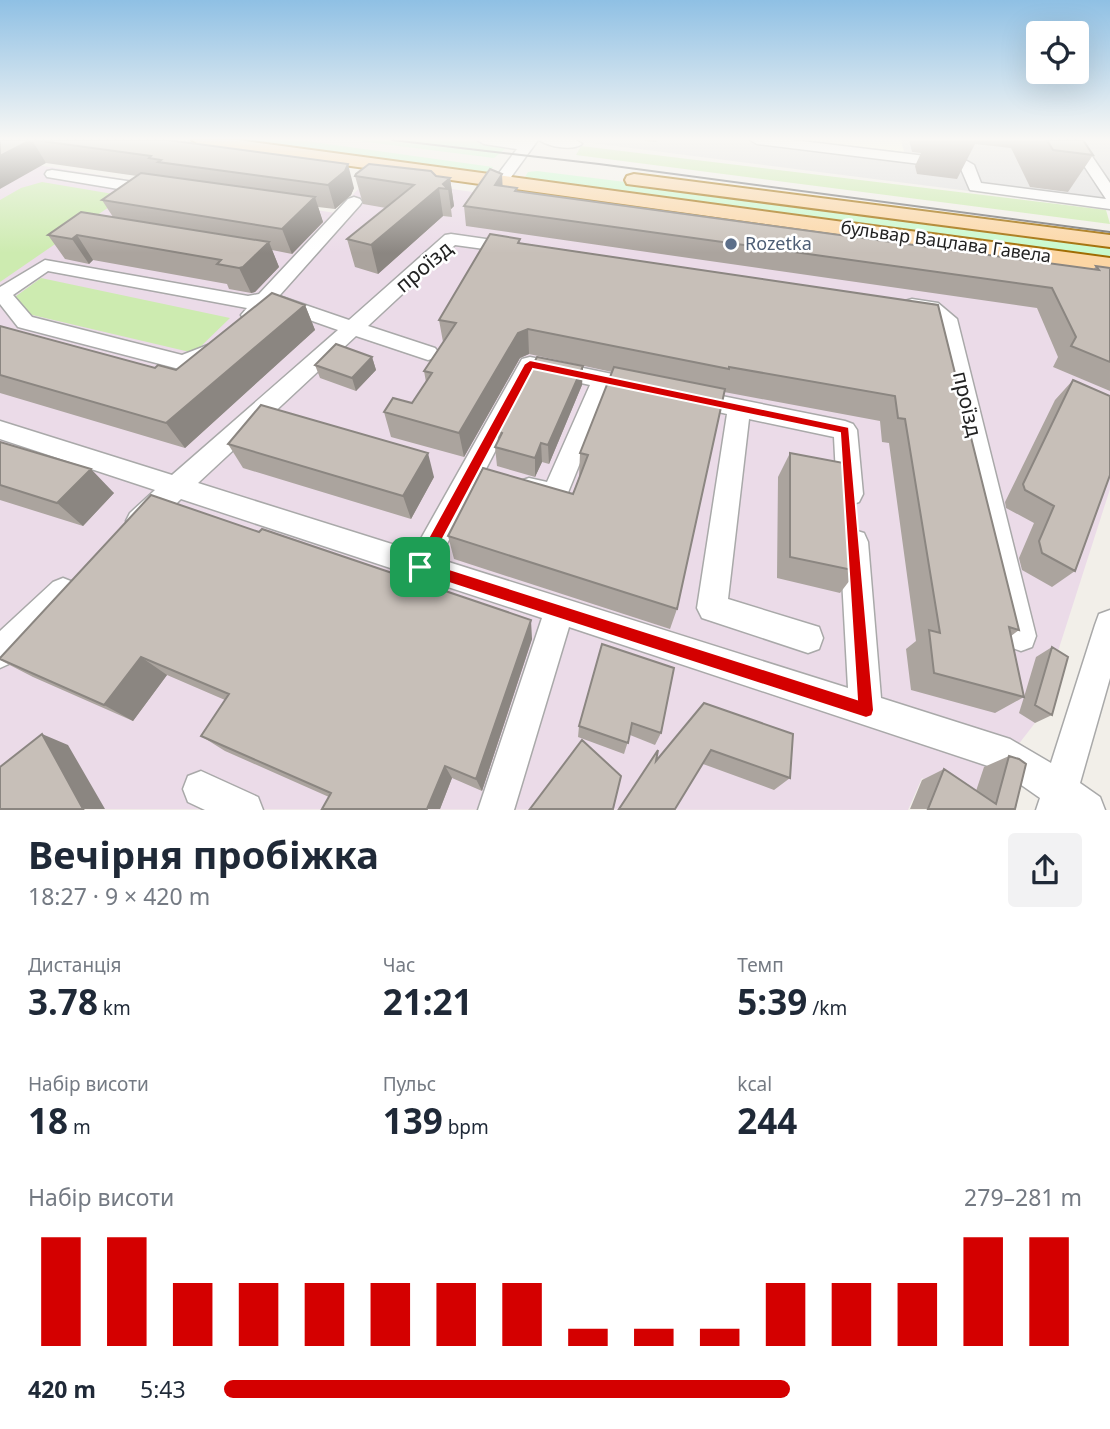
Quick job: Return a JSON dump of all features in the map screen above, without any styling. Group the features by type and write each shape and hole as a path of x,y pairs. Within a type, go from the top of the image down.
{"main road":[{"name":"бульвар Вацлава Гавела","path":"478,178 1110,265"},
{"name":"бульвар Вацлава Гавела","path":"621,178 1110,241"}],"street":[{"path":"375,178 334,216 299,263 267,299 208,354 183,363 25,322 2,294 45,265 247,302 267,299 428,353"},
{"path":"501,181 503,178"},
{"path":"972,178 975,187 1110,204"},
{"path":"1099,178 1110,195"},
{"path":"1074,182 1085,201"},
{"path":"118,204 142,188"},
{"name":"проїзд","path":"116,542 451,239 533,251"},
{"path":"272,259 299,263"},
{"name":"проїзд","path":"890,302 931,307 947,319 1021,636"},
{"path":"420,567 490,479 530,364 845,430 866,710"},
{"path":"490,479 554,495 603,380"},
{"path":"739,408 712,608 808,638"},
{"path":"0,430 1010,757 1067,803 1110,625"},
{"path":"0,652 87,570"},
{"path":"496,810 559,611"},
{"path":"201,789 245,810"}],"lane":[{"path":"76,178 168,192"}],"shaded area":[{"path":"0,178 117,178 335,213 369,178 375,178 1099,284 1110,304 1110,489 1035,723 968,809 922,778 908,810 0,809"},
{"path":"865,178 1097,178 1110,198 1110,209"},
{"path":"1101,178 1110,178 1110,192"}],"green space":[{"path":"527,178 592,178 1110,242 1110,257"},
{"path":"752,178 842,178 1106,210 1110,224"},
{"path":"42,182 125,196 0,282 0,200 21,188"},
{"path":"41,278 230,318 194,353 28,314 12,299"}],"building":[{"path":"134,178 176,178 315,197 282,229 102,200"},
{"path":"275,178 337,178 328,185"},
{"path":"367,178 450,178 443,184 448,189 439,188 371,245 347,239 414,185"},
{"path":"484,178 500,178 495,185 517,188 515,191 1099,270 1096,266 1110,268 1110,362 1071,346 1076,337 1052,288 464,206"},
{"path":"81,212 269,242 239,268 217,264 221,260 77,235 72,239 48,235"},
{"path":"490,234 520,239 518,243 938,305 1019,630 1009,627 1024,697 934,673 929,630 940,633 905,419 898,418 895,396 729,369 528,329 518,333 459,433 384,412 393,398 412,403 432,373 424,371 456,323 439,320"},
{"path":"272,293 305,305 166,423 0,375 0,326 155,368 158,365 176,370"},
{"path":"336,344 372,357 352,378 315,365"},
{"path":"537,357 583,366 548,445 541,443 535,458 495,447 502,433 497,431"},
{"path":"614,367 725,389 677,609 448,536 483,468 573,494 588,455 580,453"},
{"path":"1073,380 1110,396 1110,475 1075,571 1042,553 1039,541 1054,506 1025,490 1023,484"},
{"path":"261,405 428,453 403,496 228,444"},
{"path":"0,442 91,469 57,503 0,485"},
{"path":"790,453 849,464 857,571 790,557"},
{"path":"151,495 259,532 262,529 531,620 476,779 445,766 427,809 322,809 331,793 201,736 229,694 141,657 104,705 0,659"},
{"path":"602,644 674,668 661,733 632,723 628,743 579,726"},
{"path":"1052,647 1068,657 1052,715 1035,705"},
{"path":"704,703 793,734 790,778 711,750 675,809 619,809 658,750 656,761"},
{"path":"42,734 83,809 0,809 0,767"},
{"path":"582,740 621,776 613,809 530,809"},
{"path":"1009,756 1026,764 1015,809 928,809 944,769 996,804"}],"tram line":[{"path":"703,178 1110,232"}],"place":[{"name":"Rozetka","path":"731,244"}],"route":[{"path":"530,364 845,430 866,710 490,589 420,567 530,364"}]}
